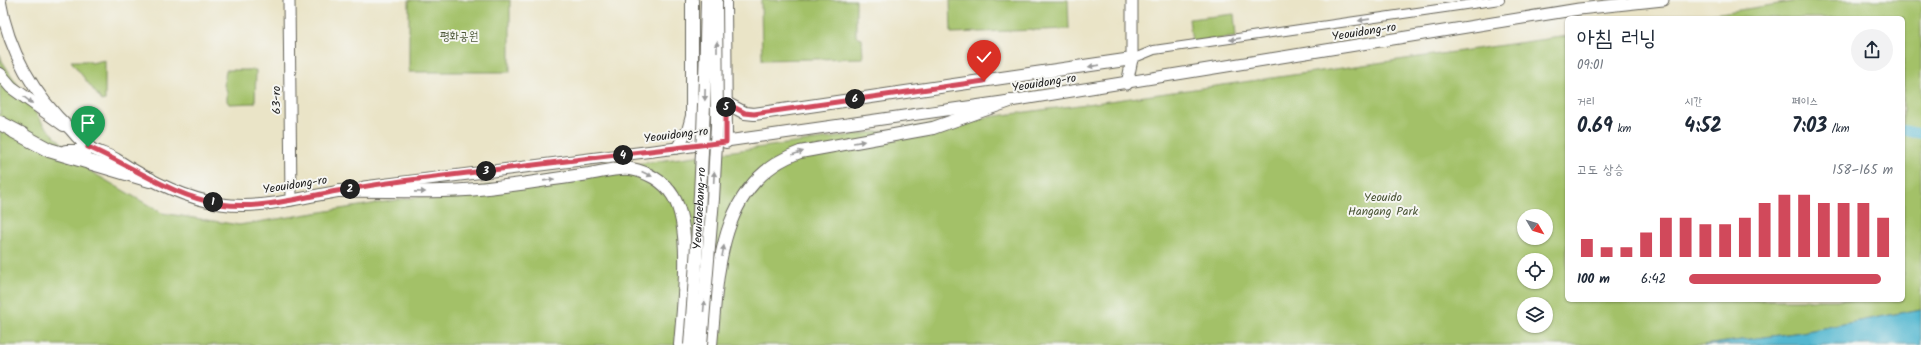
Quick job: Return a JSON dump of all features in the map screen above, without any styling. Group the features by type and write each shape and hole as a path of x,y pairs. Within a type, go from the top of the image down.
{"highway":[{"path":"0,122 49,150 150,180"},
{"path":"14,131 62,151 72,153 80,152 88,147"}],"main road":[{"name":"Yeouidong-ro","path":"0,0 9,37 20,65 45,102 64,125 88,147 114,158 150,180 189,196 222,204 276,203 339,191 726,142 1128,84 1579,5 1663,0"},
{"name":"63-ro","path":"289,0 291,200"},
{"path":"677,148 688,129 692,114 692,0"},
{"name":"Yeouidaebang-ro","path":"690,345 705,114 706,0"},
{"path":"701,345 713,199 717,125 716,0"},
{"path":"726,0 726,142"},
{"path":"1128,84 1132,59 1132,0"},
{"path":"726,103 745,113 754,114 1132,59"},
{"path":"0,74 10,87 64,125"},
{"path":"711,345 723,248 730,223 738,203 757,178 774,165 792,155 821,148 933,128 1010,101"},
{"path":"692,114 698,136 703,144"},
{"path":"339,191 438,192 471,190 609,171 630,169 643,172 655,178 673,195 679,207 683,221 684,274 680,345"}],"street":[{"path":"1132,59 1154,50 1500,0"}],"green space":[{"name":"평화공원","path":"409,0 510,0 510,72 409,72"},
{"path":"761,0 856,0 856,36 862,38 863,58 762,60"},
{"path":"950,0 1068,0 1069,29 951,33"},
{"name":"Yeouido Hangang Park","path":"1804,0 1921,0 1921,309 1802,332 1704,345 0,345 0,54 2,61 43,124 90,171 162,213 239,225 568,173 1124,99 1565,36 1565,302 1905,302 1905,16 1701,16"},
{"path":"1234,14 1236,37 1192,42 1189,19"},
{"path":"105,60 105,100 102,101 71,61 90,61 91,63"},
{"path":"226,70 256,70 255,103 229,104 227,101 227,91 224,85"}],"water":[{"path":"1921,309 1921,345 1704,345 1802,332"}],"waterway":[{"path":"1905,130 1921,134"}],"route":[{"path":"88,147 114,158 150,180 189,196 222,204 241,205 276,203 403,181 726,142 726,103 745,113 754,114 984,81"}]}
